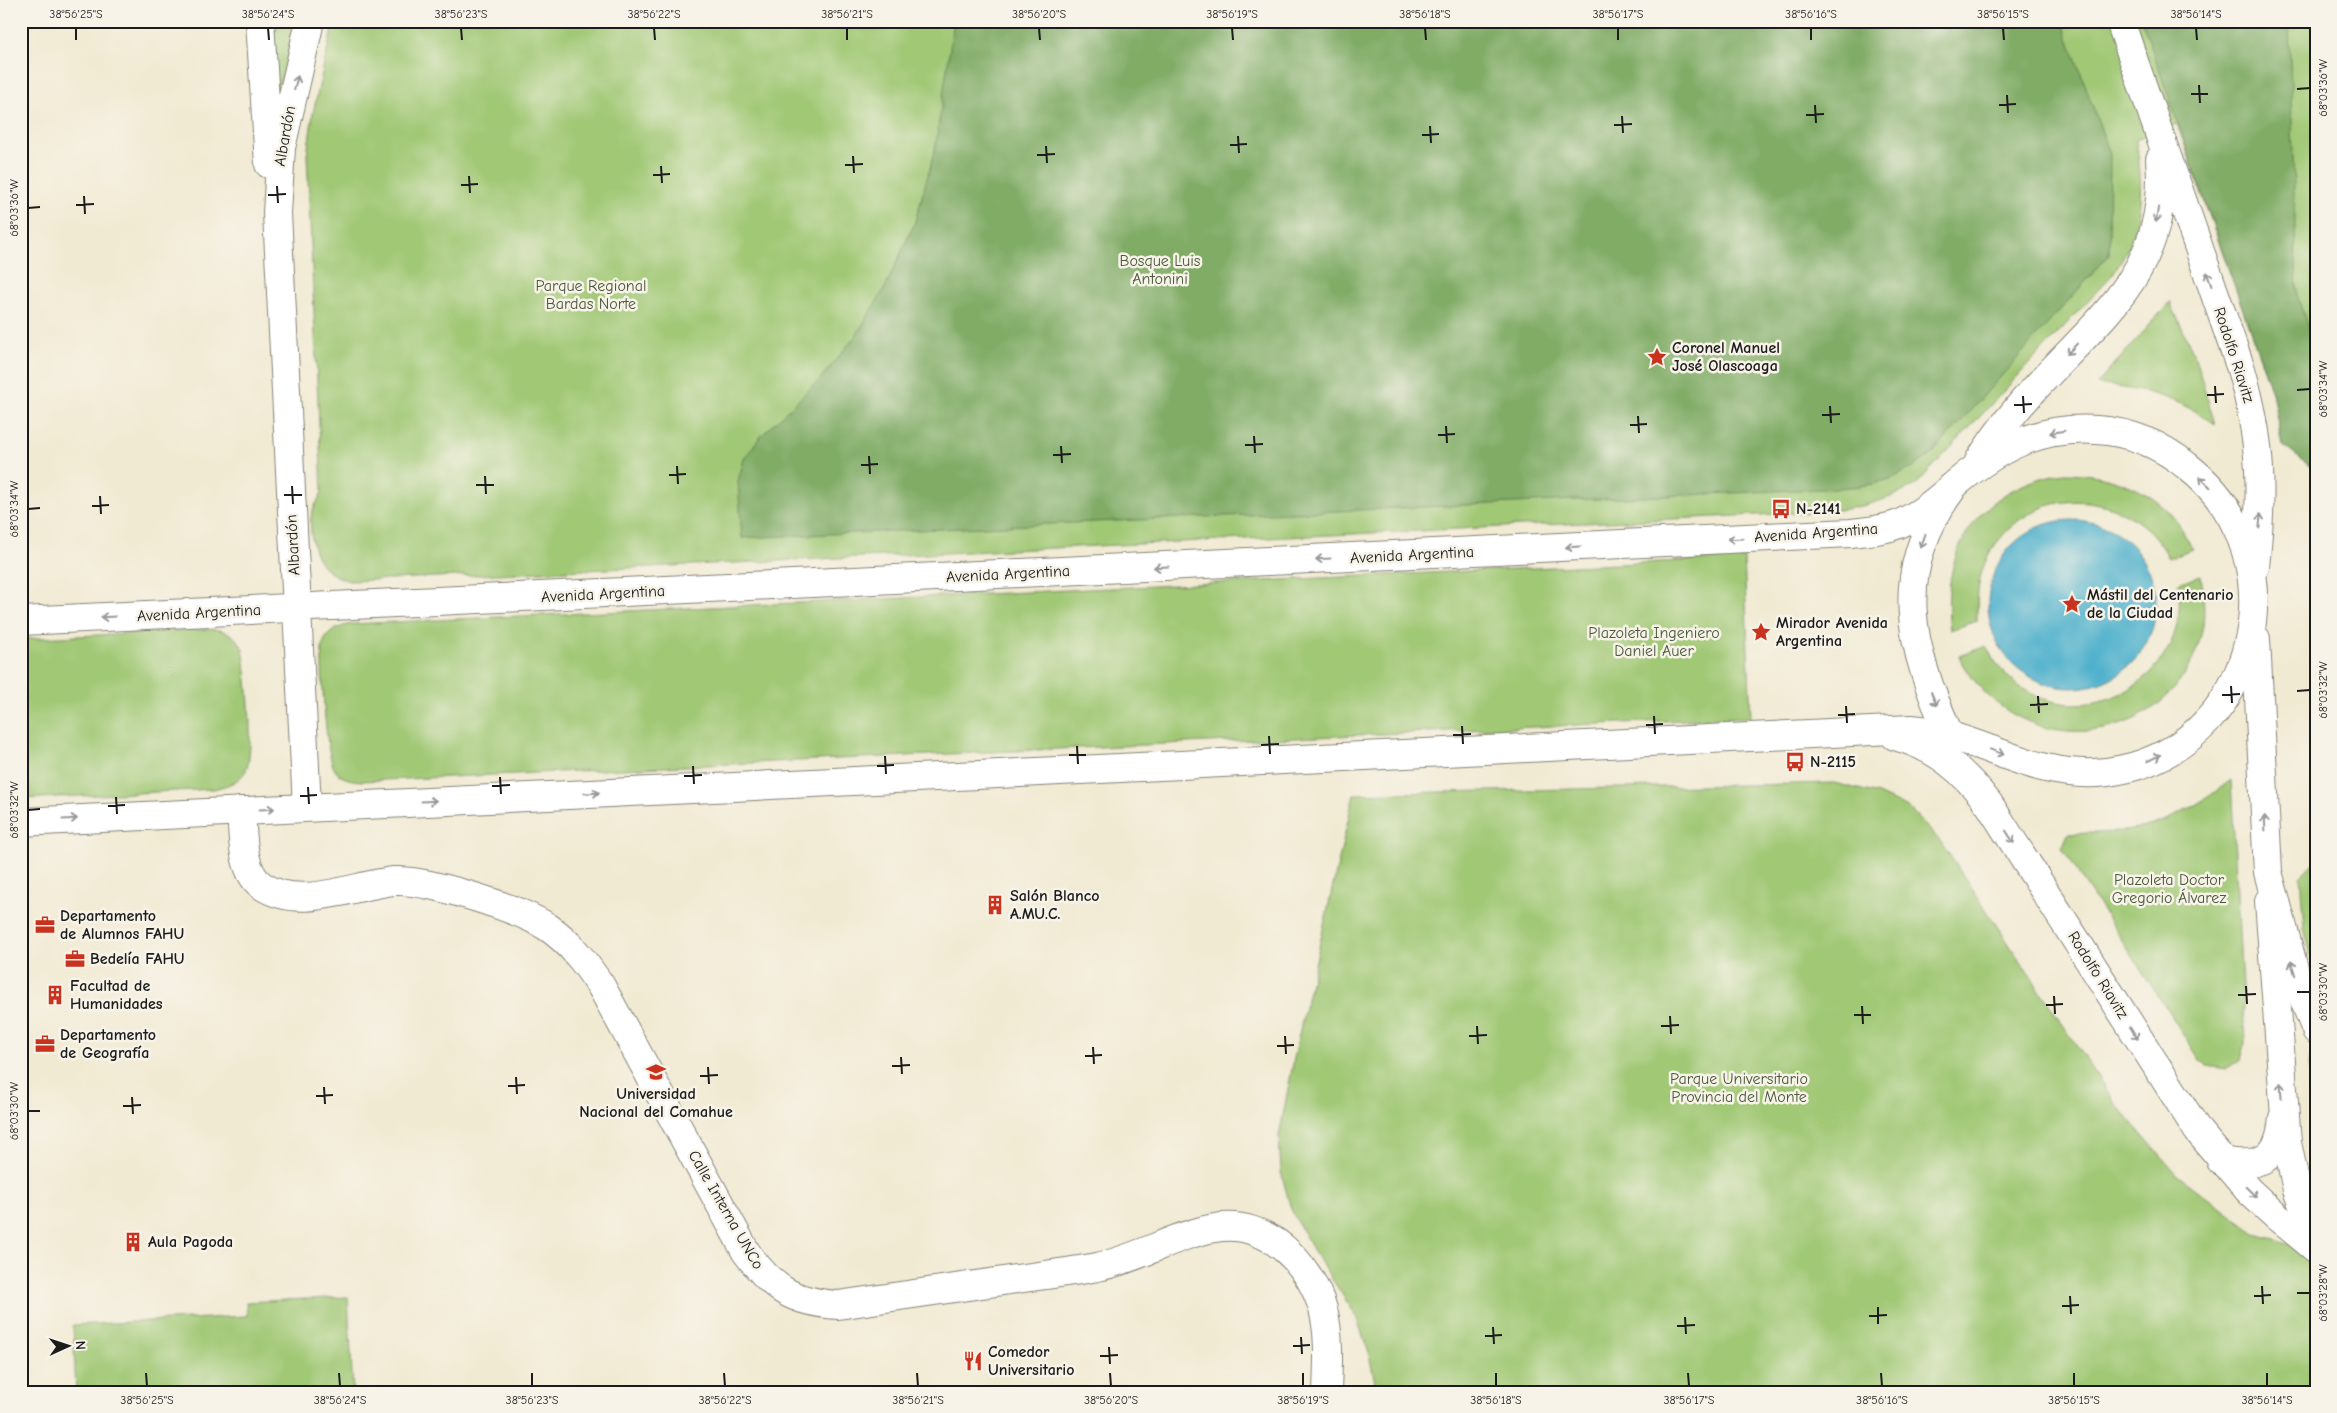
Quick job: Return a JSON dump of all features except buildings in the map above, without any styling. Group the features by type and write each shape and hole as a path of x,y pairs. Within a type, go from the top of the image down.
{"main road":[{"name":"Albardón","path":"260,21 267,150 278,252"},
{"name":"Albardón","path":"307,807 277,213 281,148 310,21"},
{"name":"Rodolfo Riavitz","path":"2120,21 2240,369 2254,421 2260,470 2261,508 2254,597 2283,1118 2290,1165 2316,1239"},
{"name":"Rodolfo Riavitz","path":"2158,131 2161,169 2155,227 2146,256 2132,281 2115,304 2018,408 1936,513 1922,543 1917,561 1912,598 1913,627 1919,657 1931,693 1950,734 1989,804 2177,1101 2221,1161 2277,1217 2316,1249"},
{"path":"21,822 1912,728 1950,734 2035,767 2053,771 2081,773 2108,771 2147,761 2181,742 2197,729 2223,700 2234,683 2242,665 2248,646 2254,597 2251,567 2238,529 2218,495 2205,481 2174,455 2138,438 2099,430 2060,431 2023,440 1990,457 1965,476"},
{"name":"Avenida Argentina","path":"21,621 1852,533 1877,530 1899,524 1919,513 1965,476"},
{"name":"Rodolfo Riavitz","path":"1864,730 1906,739 1939,755 1962,772 1989,804"},
{"name":"Calle Interna UNCo","path":"241,811 248,866 254,878 262,886 276,892 292,896 310,896 395,881 444,887 525,916 548,927 569,944 585,962 601,986 746,1252 761,1273 779,1289 818,1304 838,1305 1088,1269 1121,1260 1195,1233 1216,1228 1234,1227 1254,1231 1272,1238 1295,1260 1312,1285 1322,1308 1327,1332 1327,1392"},
{"path":"2268,872 2299,987 2316,1030"},
{"path":"2221,1161 2248,1164 2260,1162 2272,1154 2279,1144 2283,1118"}],"green space":[{"path":"270,21 297,21 292,48 274,100"},
{"name":"Parque Regional Bardas Norte","path":"334,21 2316,21 2316,503 2314,469 2282,445 2272,392 2177,124 2136,140 2139,159 2140,194 2136,227 2123,259 2112,275 1916,485 1870,504 1821,512 350,581 334,575 322,564 315,551 311,533 312,513 322,492 307,155 313,113"},
{"name":"Bosque Luis Antonini","path":"954,21 2062,21 2110,154 2109,255 1932,454 1903,473 1867,485 1820,489 742,538 738,481 744,459 760,437 820,379 855,337 885,288 915,222 935,149"},
{"path":"2142,21 2289,21 2297,295 2316,353 2314,469 2282,445 2272,392"},
{"path":"2170,302 2194,354 2215,424 2173,400 2145,392 2097,384"},
{"path":"2063,473 2103,477 2140,491 2156,501 2171,514 2183,530 2192,549 2169,558 2155,538 2138,521 2117,510 2095,503 2072,502 2049,505 2028,515 2008,530 1997,542 1985,562 1981,574 1977,621 1950,630 1949,600 1952,572 1959,547 1972,526 1988,507 2009,492 2034,481"},
{"name":"Plazoleta Ingeniero Daniel Auer","path":"1744,558 1751,717 362,781 343,777 337,773 332,762 326,730 322,647 329,634 352,624"},
{"path":"2201,575 2204,606 2203,625 2189,667 2164,699 2132,720 2094,730 2056,730 2018,717 1985,693 1959,656 1986,646 2010,679 2041,698 2075,704 2109,698 2139,683 2163,657 2177,624 2178,583"},
{"path":"221,630 230,634 243,649 248,692 250,746 246,770 240,778 227,785 213,789 21,799 21,639"},
{"name":"Plazoleta Doctor Gregorio Álvarez","path":"2231,780 2245,1043 2241,1060 2226,1069 2208,1066 2200,1060 2062,848 2068,834 2138,829 2167,820 2194,806"},
{"name":"Parque Universitario Provincia del Monte","path":"1834,783 1878,794 1910,809 1940,841 2114,1101 2176,1174 2256,1234 2316,1251 2316,1392 1377,1392 1368,1350 1355,1314 1309,1244 1291,1209 1281,1172 1279,1136 1297,1043 1354,794"},
{"path":"2316,860 2316,974 2304,928 2300,876"},
{"path":"2312,1051 2316,1063 2316,1161 2312,1137 2309,1088"},
{"path":"348,1297 353,1392 76,1392 73,1325 247,1316 246,1302"}],"water":[{"path":"2072,520 2096,524 2111,530 2119,534 2137,551 2142,557 2152,580 2156,604 2152,628 2146,643 2142,651 2125,669 2119,674 2096,684 2072,688 2048,684 2033,678 2025,674 2007,657 2002,651 1992,628 1988,604 1992,580 1998,565 2002,557 2019,539 2025,534 2048,524"}],"place":[{"name":"Coronel Manuel José Olascoaga","path":"1657,357"},
{"name":"N-2141","path":"1781,509"},
{"name":"Mástil del Centenario de la Ciudad","path":"2072,604"},
{"name":"Mirador Avenida Argentina","path":"1761,632"},
{"name":"N-2115","path":"1795,762"},
{"name":"Salón Blanco A.MU.C.","path":"995,905"},
{"name":"Departamento de Alumnos FAHU","path":"45,925"},
{"name":"Bedelía FAHU","path":"75,959"},
{"name":"Facultad de Humanidades","path":"55,995"},
{"name":"Departamento de Geografía","path":"45,1044"},
{"name":"Universidad Nacional del Comahue","path":"656,1072"},
{"name":"Aula Pagoda","path":"133,1242"},
{"name":"Comedor Universitario","path":"973,1361"}]}
